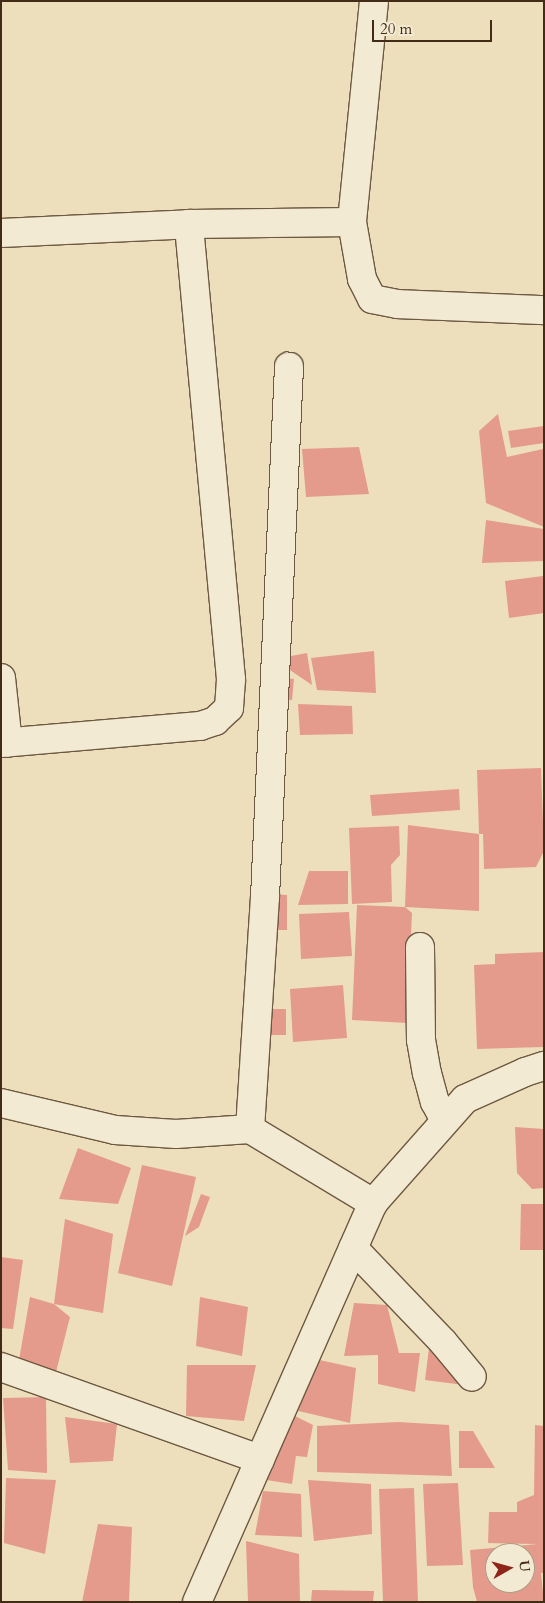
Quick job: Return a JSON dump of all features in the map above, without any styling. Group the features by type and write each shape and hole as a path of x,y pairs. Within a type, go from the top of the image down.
{"street":[{"path":"374,1 352,222 362,279 372,299 398,304 544,310"},
{"path":"1,233 189,224 352,222"},
{"path":"1,678 4,743 200,726 215,721 229,708 231,679 189,224"},
{"path":"250,1129 264,897 290,367"},
{"path":"420,948 422,1040 427,1073 435,1102 445,1121"},
{"path":"197,1602 373,1203 465,1100 524,1072 544,1066"},
{"path":"1,1103 115,1130 176,1134 250,1129 373,1203"},
{"path":"353,1248 443,1342 472,1377"},
{"path":"1,1367 260,1459"}],"building":[{"path":"498,414 507,457 543,449 544,527 486,503 479,431"},
{"path":"544,426 544,443 511,448 508,431"},
{"path":"359,447 369,494 306,497 302,449"},
{"path":"486,520 544,529 544,561 482,563"},
{"path":"543,576 544,613 509,618 505,581"},
{"path":"374,651 376,693 317,690 311,658"},
{"path":"307,653 312,685 284,666 286,657"},
{"path":"284,678 294,679 292,700 282,699"},
{"path":"298,704 352,706 353,734 300,735"},
{"path":"541,768 544,851 536,867 484,869 483,834 479,834 477,770"},
{"path":"459,789 460,810 372,816 370,795"},
{"path":"408,825 479,834 479,911 405,907"},
{"path":"399,826 400,855 391,865 392,902 352,904 349,828"},
{"path":"309,871 348,871 348,904 298,905"},
{"path":"272,894 287,895 287,930 271,930"},
{"path":"357,905 405,907 412,913 407,1023 352,1020"},
{"path":"349,912 352,956 301,959 299,914"},
{"path":"544,952 544,1047 477,1049 474,965 495,964 495,954"},
{"path":"343,985 347,1038 293,1042 290,989"},
{"path":"266,1009 286,1009 286,1035 267,1035"},
{"path":"515,1127 544,1129 544,1188 532,1189 517,1173"},
{"path":"78,1148 131,1168 118,1204 59,1199"},
{"path":"142,1165 196,1177 172,1286 118,1273"},
{"path":"201,1194 210,1197 199,1227 185,1236"},
{"path":"521,1204 544,1204 544,1250 520,1250"},
{"path":"65,1219 113,1234 103,1313 54,1304"},
{"path":"1,1257 23,1260 13,1329 1,1328"},
{"path":"30,1297 54,1304 70,1317 56,1372 19,1360"},
{"path":"200,1297 248,1307 242,1356 196,1346"},
{"path":"354,1303 387,1305 399,1353 420,1353 415,1392 378,1384 378,1355 344,1356"},
{"path":"430,1340 464,1385 425,1380"},
{"path":"315,1359 356,1368 350,1423 294,1410"},
{"path":"187,1365 256,1365 244,1421 186,1416"},
{"path":"46,1397 47,1473 8,1470 3,1398"},
{"path":"291,1414 313,1425 307,1457 296,1456 292,1484 260,1479"},
{"path":"65,1417 117,1424 113,1461 70,1463"},
{"path":"398,1422 449,1425 452,1476 317,1472 317,1426"},
{"path":"535,1425 544,1426 544,1573 541,1573 544,1602 477,1602 473,1587 470,1550 485,1549 485,1593 535,1593 535,1544 538,1544 488,1543 489,1512 517,1512 517,1502 534,1495"},
{"path":"459,1431 473,1431 495,1468 459,1468"},
{"path":"6,1478 56,1480 45,1554 4,1543"},
{"path":"308,1480 371,1484 372,1534 314,1541"},
{"path":"458,1483 463,1565 427,1566 423,1484"},
{"path":"414,1488 418,1602 383,1602 379,1489"},
{"path":"263,1491 301,1494 302,1537 255,1535"},
{"path":"98,1524 132,1527 129,1602 82,1602"},
{"path":"246,1541 299,1554 300,1601 248,1602"},
{"path":"312,1590 374,1591 373,1602 311,1602"}]}
